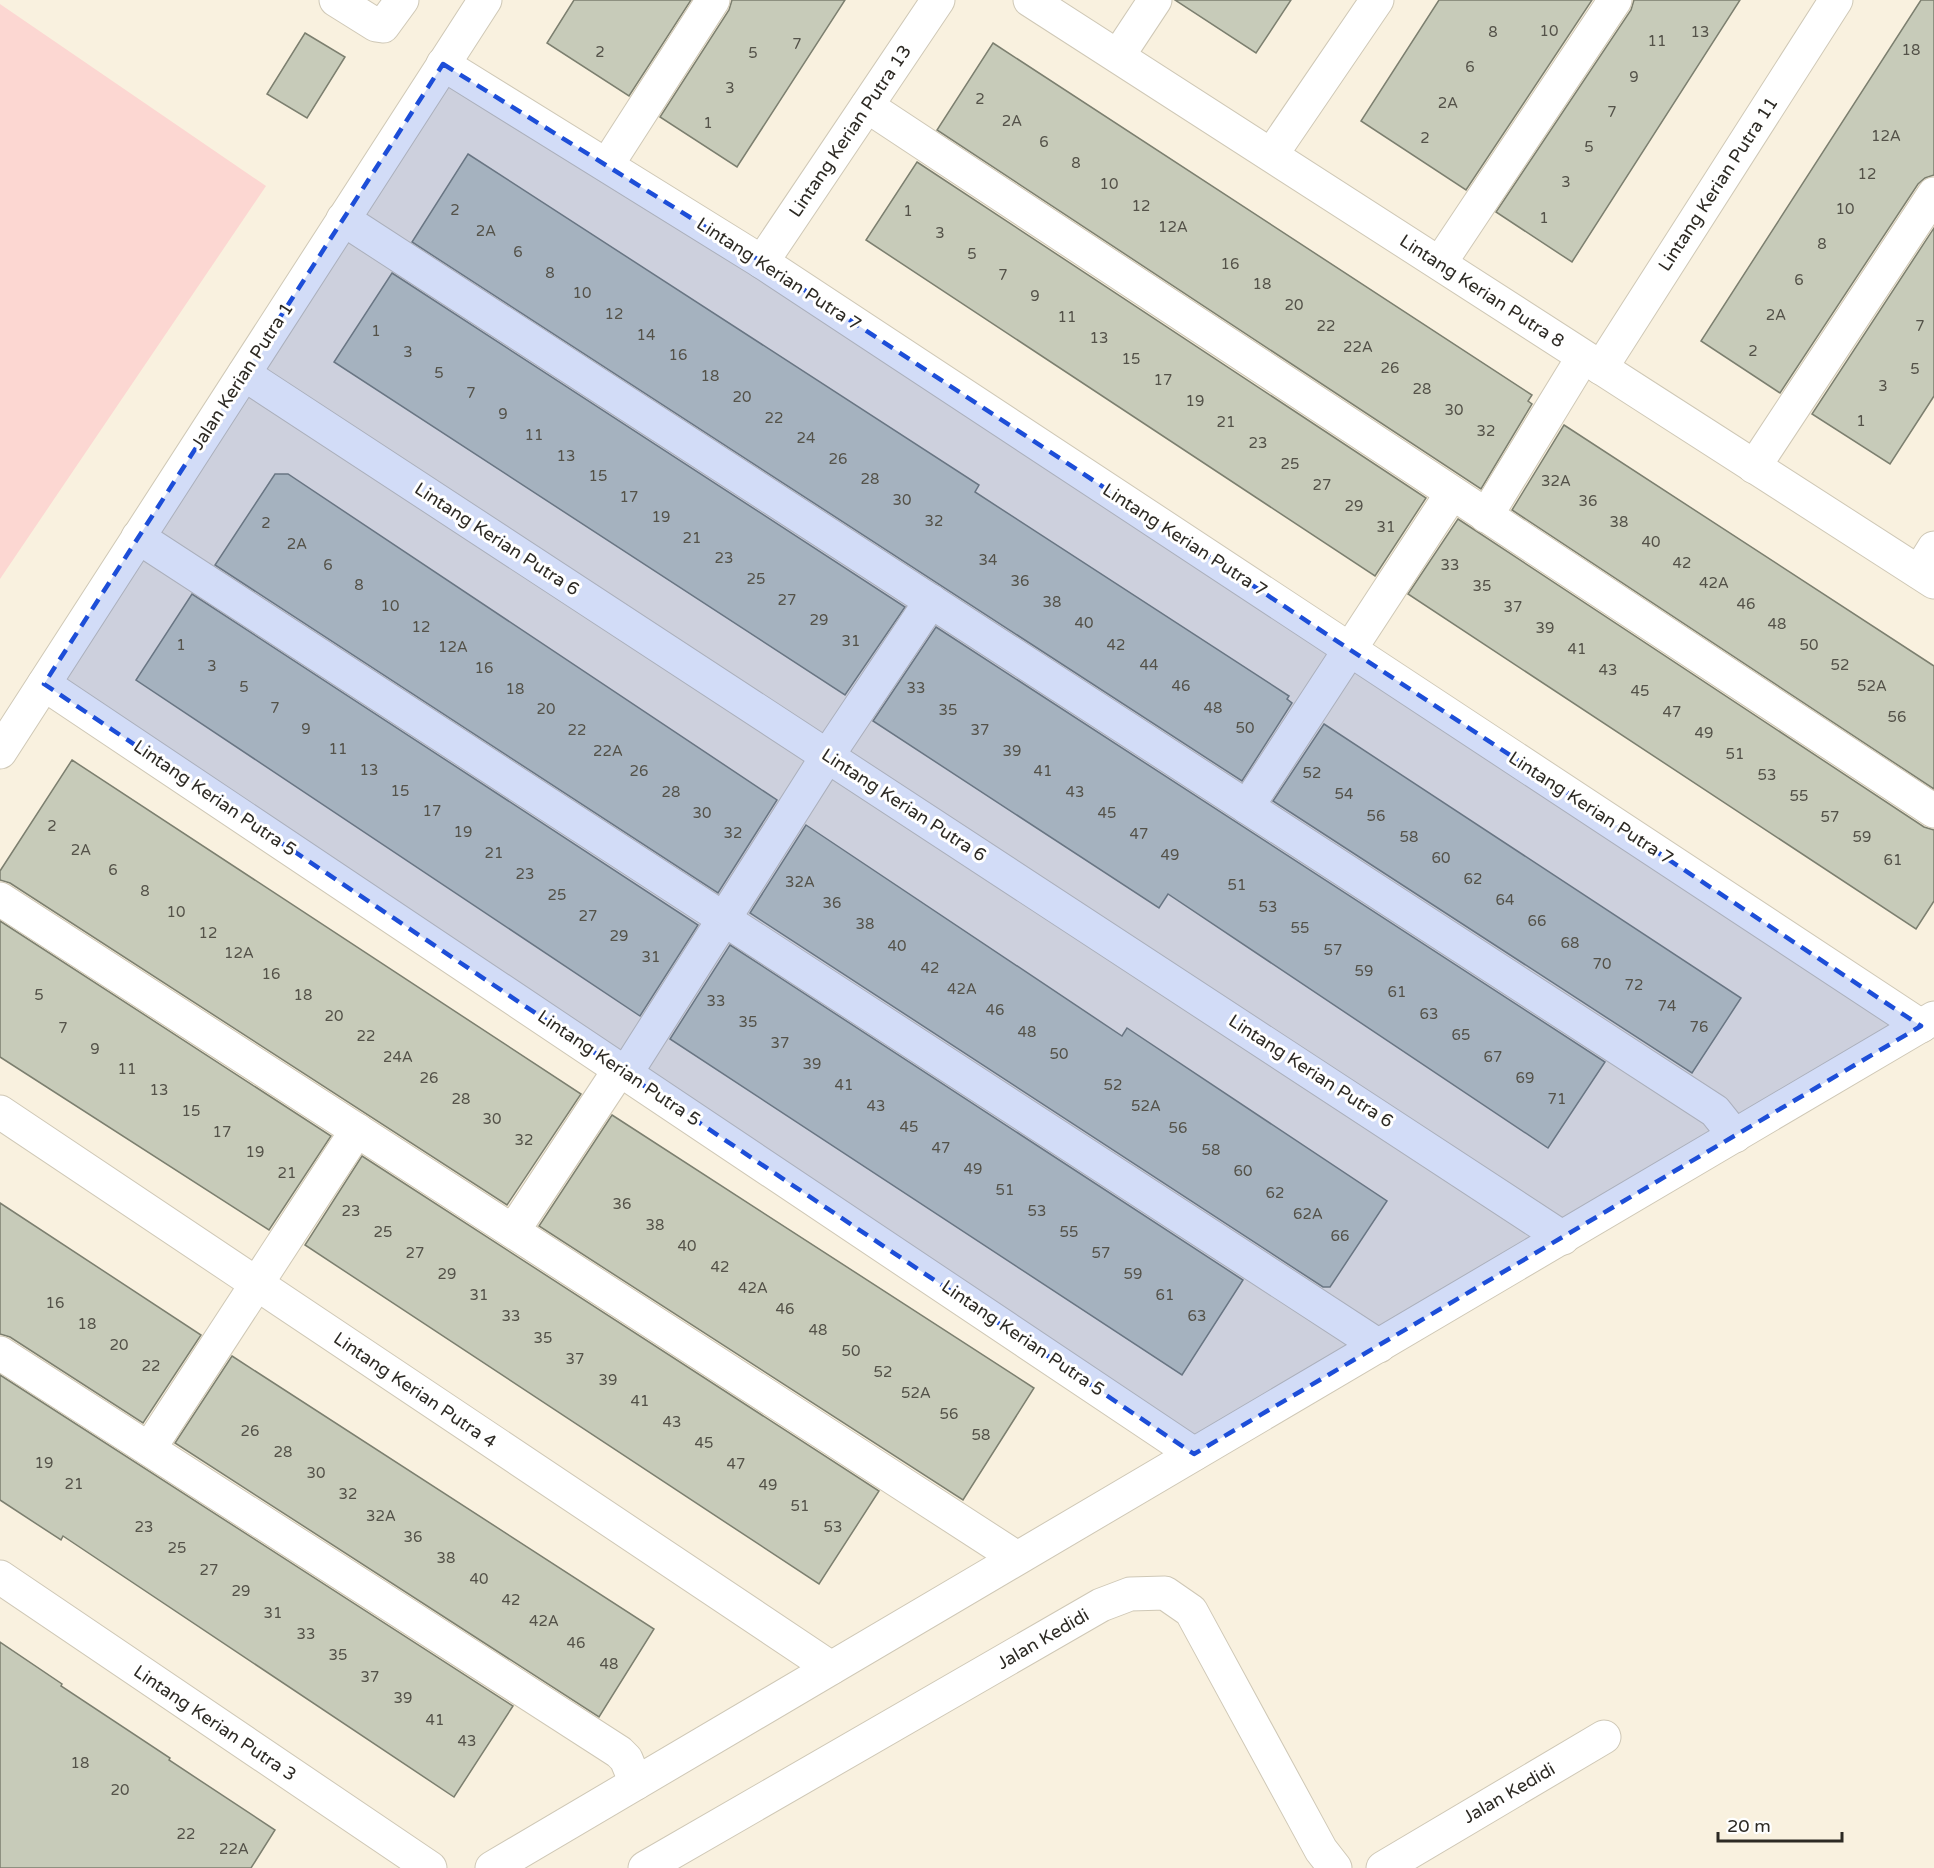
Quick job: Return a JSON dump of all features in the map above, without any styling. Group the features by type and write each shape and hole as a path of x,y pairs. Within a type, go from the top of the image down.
{"street":[{"path":"336,0 376,26 383,26 402,0"},
{"name":"Jalan Kerian Putra 1","path":"0,752 485,0"},
{"path":"607,165 713,0"},
{"name":"Lintang Kerian Putra 13","path":"762,261 938,0"},
{"name":"Lintang Kerian Putra 8","path":"1030,0 1754,467 1929,567"},
{"path":"1118,56 1155,0"},
{"path":"1272,154 1377,0"},
{"path":"1440,263 1615,0"},
{"name":"Lintang Kerian Putra 11","path":"1486,516 1836,0"},
{"name":"Lintang Kerian Putra 7","path":"443,64 762,261 1349,649 1927,1022"},
{"path":"867,106 1934,811"},
{"path":"1754,467 1934,194"},
{"path":"343,219 1714,1111 1735,1136"},
{"name":"Lintang Kerian Putra 6","path":"244,374 1563,1238"},
{"path":"1247,807 1452,493"},
{"path":"138,537 1379,1346"},
{"path":"513,1231 724,919 828,755 931,601"},
{"name":"Lintang Kerian Putra 5","path":"44,684 1194,1454"},
{"path":"0,899 1017,1558"},
{"path":"492,1868 1927,1022"},
{"name":"Lintang Kerian Putra 4","path":"0,1112 831,1668"},
{"path":"149,1449 357,1130"},
{"path":"0,1353 619,1752 626,1759 636,1783"},
{"name":"Lintang Kerian Putra 3","path":"0,1577 430,1868"},
{"name":"Jalan Kedidi","path":"645,1868 1101,1605 1130,1594 1165,1593 1191,1611 1321,1851 1335,1868"},
{"name":"Jalan Kedidi","path":"1383,1868 1604,1737"}],"highlighted area":[{"path":"443,64 762,262 1921,1026 1194,1454 44,684"}],"shaded area":[{"path":"0,4 266,186 0,579"}],"building":[{"path":"574,0 691,0 629,96 547,43"},
{"path":"732,0 845,0 737,167 660,117 729,10"},
{"path":"1175,0 1291,0 1256,53"},
{"path":"1439,0 1592,0 1466,190 1361,121"},
{"path":"1634,0 1740,0 1572,262 1496,212 1631,10"},
{"path":"1921,0 1934,0 1934,175 1918,184 1780,393 1701,341"},
{"path":"305,33 345,57 307,118 267,94"},
{"path":"993,43 1532,395 1528,401 1532,404 1481,489 937,130"},
{"path":"468,154 979,485 975,492 1289,696 1287,699 1292,703 1242,781 412,242"},
{"path":"917,162 1426,498 1375,576 866,240"},
{"path":"1934,228 1934,396 1890,464 1812,414"},
{"path":"392,273 905,607 845,695 334,362"},
{"path":"1564,425 1934,666 1934,789 1512,510"},
{"path":"275,474 288,474 777,800 718,893 215,565"},
{"path":"1458,519 1924,827 1934,830 1934,901 1916,929 1408,594"},
{"path":"192,594 698,925 640,1016 136,680"},
{"path":"936,627 1605,1062 1548,1148 1168,894 1159,908 873,721"},
{"path":"1324,724 1741,998 1692,1073 1273,801"},
{"path":"72,760 581,1094 507,1205 10,883 0,880 0,871"},
{"path":"806,825 1122,1036 1127,1028 1387,1201 1330,1287 1323,1287 750,913"},
{"path":"0,921 331,1136 269,1230 0,1057"},
{"path":"730,945 1243,1280 1182,1375 670,1039"},
{"path":"612,1115 1034,1388 963,1500 539,1226"},
{"path":"362,1156 879,1491 819,1584 305,1245"},
{"path":"0,1203 201,1335 143,1423 10,1337 0,1334"},
{"path":"232,1356 654,1629 599,1717 175,1443"},
{"path":"0,1375 513,1706 454,1797 63,1536 61,1540 0,1500"},
{"path":"0,1642 62,1684 61,1686 170,1758 169,1760 275,1830 251,1868 0,1868"}]}
